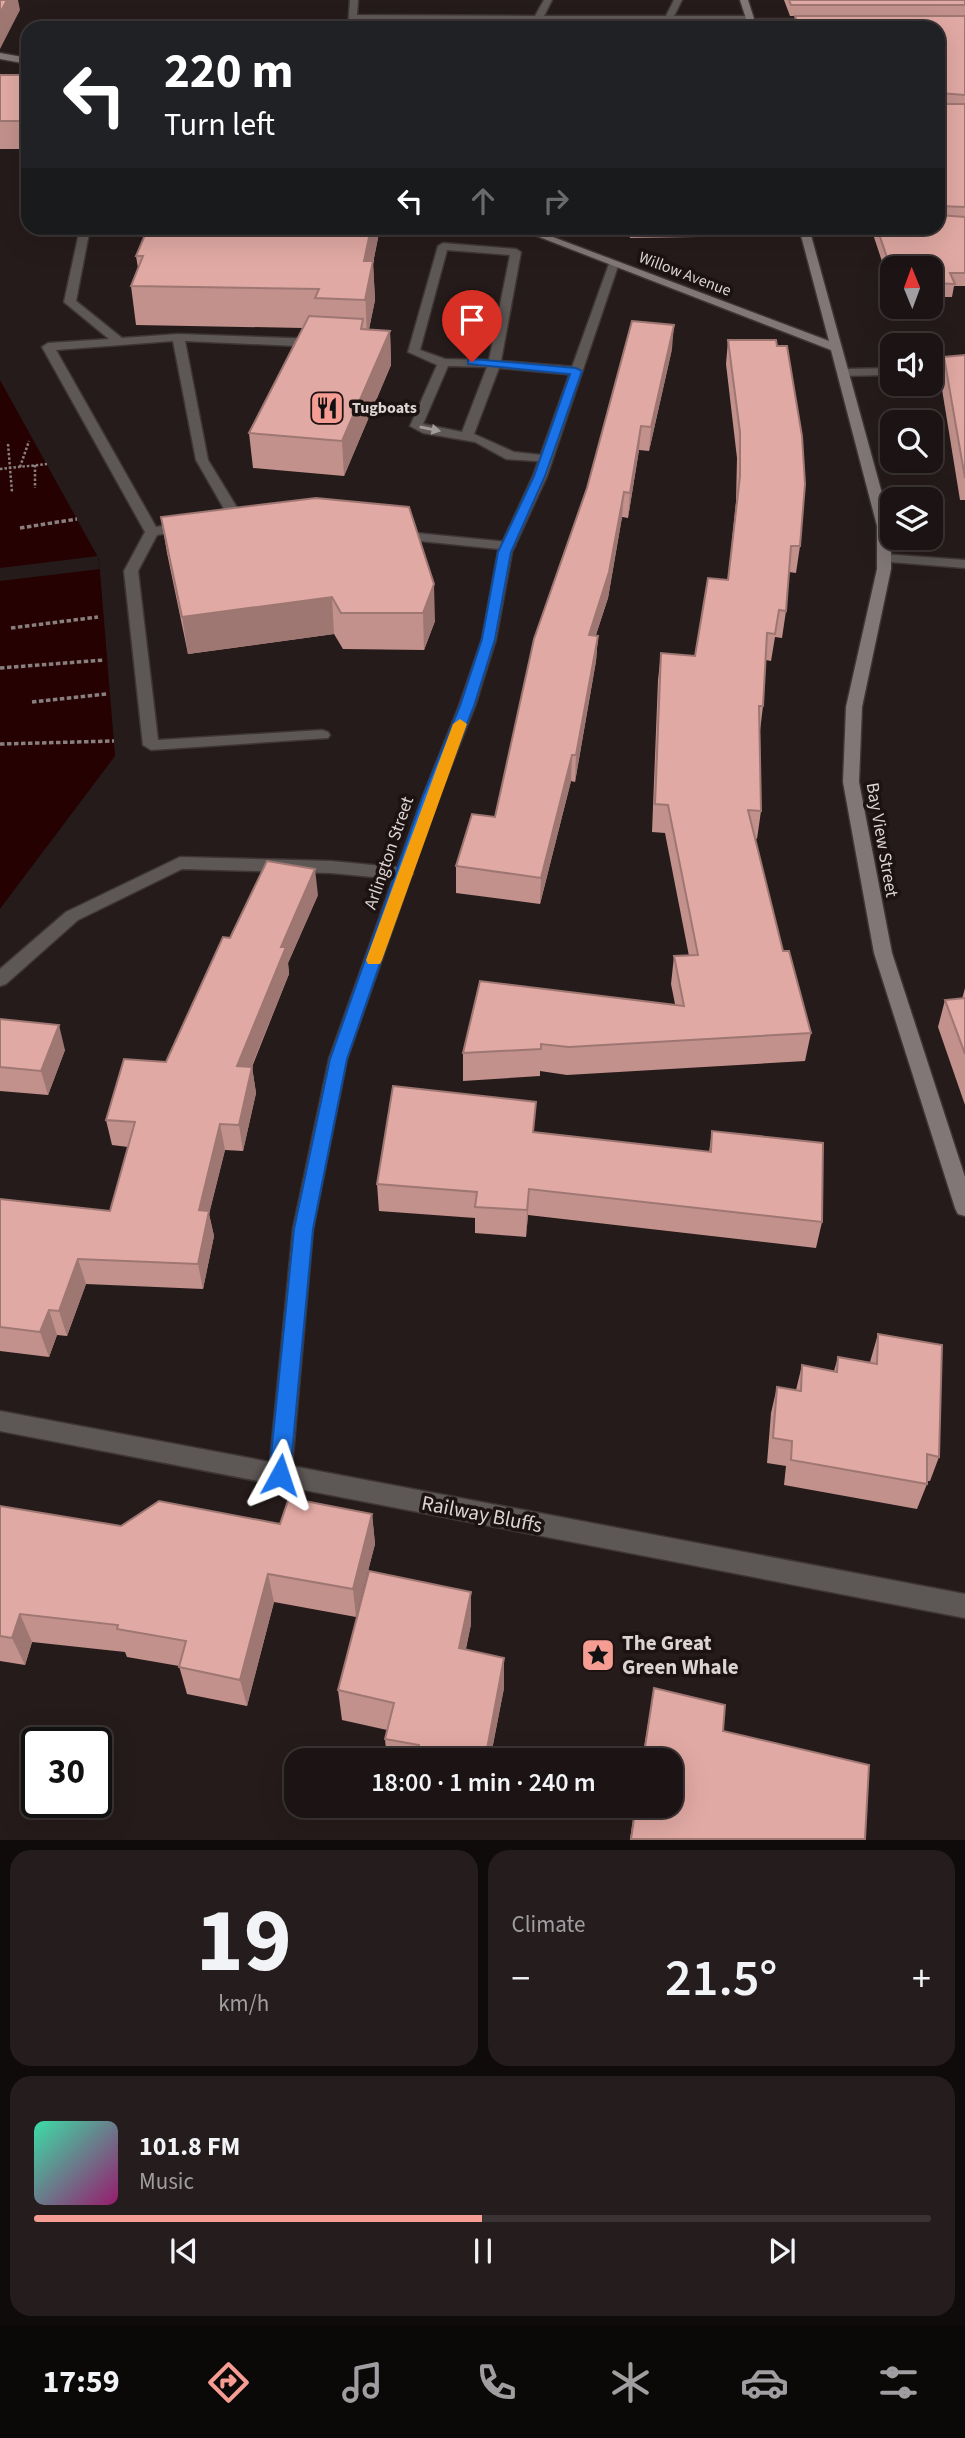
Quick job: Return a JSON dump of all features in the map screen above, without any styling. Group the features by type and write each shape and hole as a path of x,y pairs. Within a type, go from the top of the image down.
{"street":[{"path":"352,21 354,0"},
{"path":"538,19 548,0"},
{"path":"669,19 678,0"},
{"path":"744,0 750,21"},
{"path":"445,21 710,21"},
{"path":"0,56 21,60"},
{"path":"84,235 70,302 120,342"},
{"name":"Willow Avenue","path":"540,235 838,349"},
{"name":"Bay View Street","path":"806,235 884,526 884,569 854,707 851,782 883,953 965,1208"},
{"path":"467,436 494,364 516,252 443,246 414,352 444,363 454,361 494,364 576,371"},
{"name":"Arlington Street","path":"280,1475 303,1229 338,1059 489,639 508,546 546,459 614,263"},
{"path":"178,337 202,460 230,519 264,521"},
{"path":"152,532 48,348 178,337 335,344"},
{"path":"444,363 416,426 467,436 511,456 546,459"},
{"path":"943,371 965,370"},
{"path":"844,373 880,372"},
{"path":"152,532 200,524"},
{"path":"152,532 131,571 151,745 322,735"},
{"path":"386,534 508,546"},
{"path":"883,558 965,564"},
{"path":"0,979 72,916 180,863 331,867 404,874"},
{"name":"Railway Bluffs","path":"0,1421 965,1606"}],"path":[{"path":"20,467 29,441"},
{"path":"8,444 12,492"},
{"path":"0,469 47,464"},
{"path":"35,465 35,488"},
{"path":"20,528 77,519"},
{"path":"11,628 98,617"},
{"path":"0,668 107,660"},
{"path":"32,702 110,694"},
{"path":"0,744 114,741"}],"shaded area":[{"path":"0,380 99,559 115,756 0,909"}],"pier":[{"path":"98,556 100,569 0,581 0,568"}],"building":[{"path":"0,0 7,0 0,13"},
{"path":"789,0 965,0 965,5 791,5"},
{"path":"795,16 965,16 965,95 945,93 945,21 797,21"},
{"path":"0,75 21,75 21,121 0,121"},
{"path":"945,104 965,104 965,207 945,206"},
{"path":"945,216 965,217 965,273 950,273 955,284 943,284 943,256 887,256 879,235 945,235"},
{"path":"145,235 370,235 364,261 373,261 365,300 315,298 319,289 131,286 143,256 136,256"},
{"path":"309,316 363,319 361,329 390,331 342,441 249,433"},
{"path":"632,321 674,325 651,427 641,426 630,493 624,492 609,572 589,635 598,636 576,755 572,755 541,878 456,866 472,814 495,817 534,639 587,488"},
{"path":"728,340 776,340 777,346 787,346 802,436 805,484 800,546 791,546 786,611 779,610 775,634 767,633 763,706 759,706 761,811 748,810 783,951 789,951 811,1033 569,1047 541,1044 541,1049 463,1053 480,981 684,1006 674,956 698,955 668,805 655,804 661,653 695,656 708,578 728,580 740,476 740,432"},
{"path":"965,355 965,478 944,357"},
{"path":"316,498 409,507 434,584 423,613 341,613 332,597 182,617 161,517"},
{"path":"267,861 315,869 281,947 286,947 237,1066 252,1067 239,1125 220,1124 199,1210 209,1211 198,1264 78,1259 59,1311 49,1310 40,1332 0,1327 0,1199 110,1211 135,1122 106,1120 124,1059 166,1062 223,937 230,938"},
{"path":"965,998 965,1054 945,1000"},
{"path":"0,1019 59,1025 41,1071 0,1067"},
{"path":"393,1086 536,1102 533,1132 711,1152 712,1131 823,1143 822,1222 529,1189 527,1210 475,1207 477,1192 377,1184"},
{"path":"878,1334 942,1345 939,1457 927,1454 927,1484 791,1460 792,1441 773,1438 777,1387 801,1391 802,1365 837,1372 838,1357 877,1364"},
{"path":"289,1498 372,1514 353,1589 268,1574 240,1680 179,1667 186,1641 117,1629 118,1625 20,1614 12,1638 0,1636 0,1506 121,1526 159,1501 280,1524"},
{"path":"369,1571 471,1592 459,1648 504,1658 487,1748 418,1748 419,1745 385,1739 394,1703 338,1690"},
{"path":"654,1688 725,1705 723,1731 869,1765 865,1839 631,1839 634,1818 683,1818 683,1748 645,1748"}],"slow traffic":[{"path":"374,960 431,796 460,724"}],"place":[{"name":"Tugboats","path":"327,408"},
{"name":"The Great Green Whale","path":"598,1655"}],"route":[{"path":"280,1475 303,1229 338,1059 431,796 467,706 489,639 505,552 540,476 576,371 472,362"}]}
